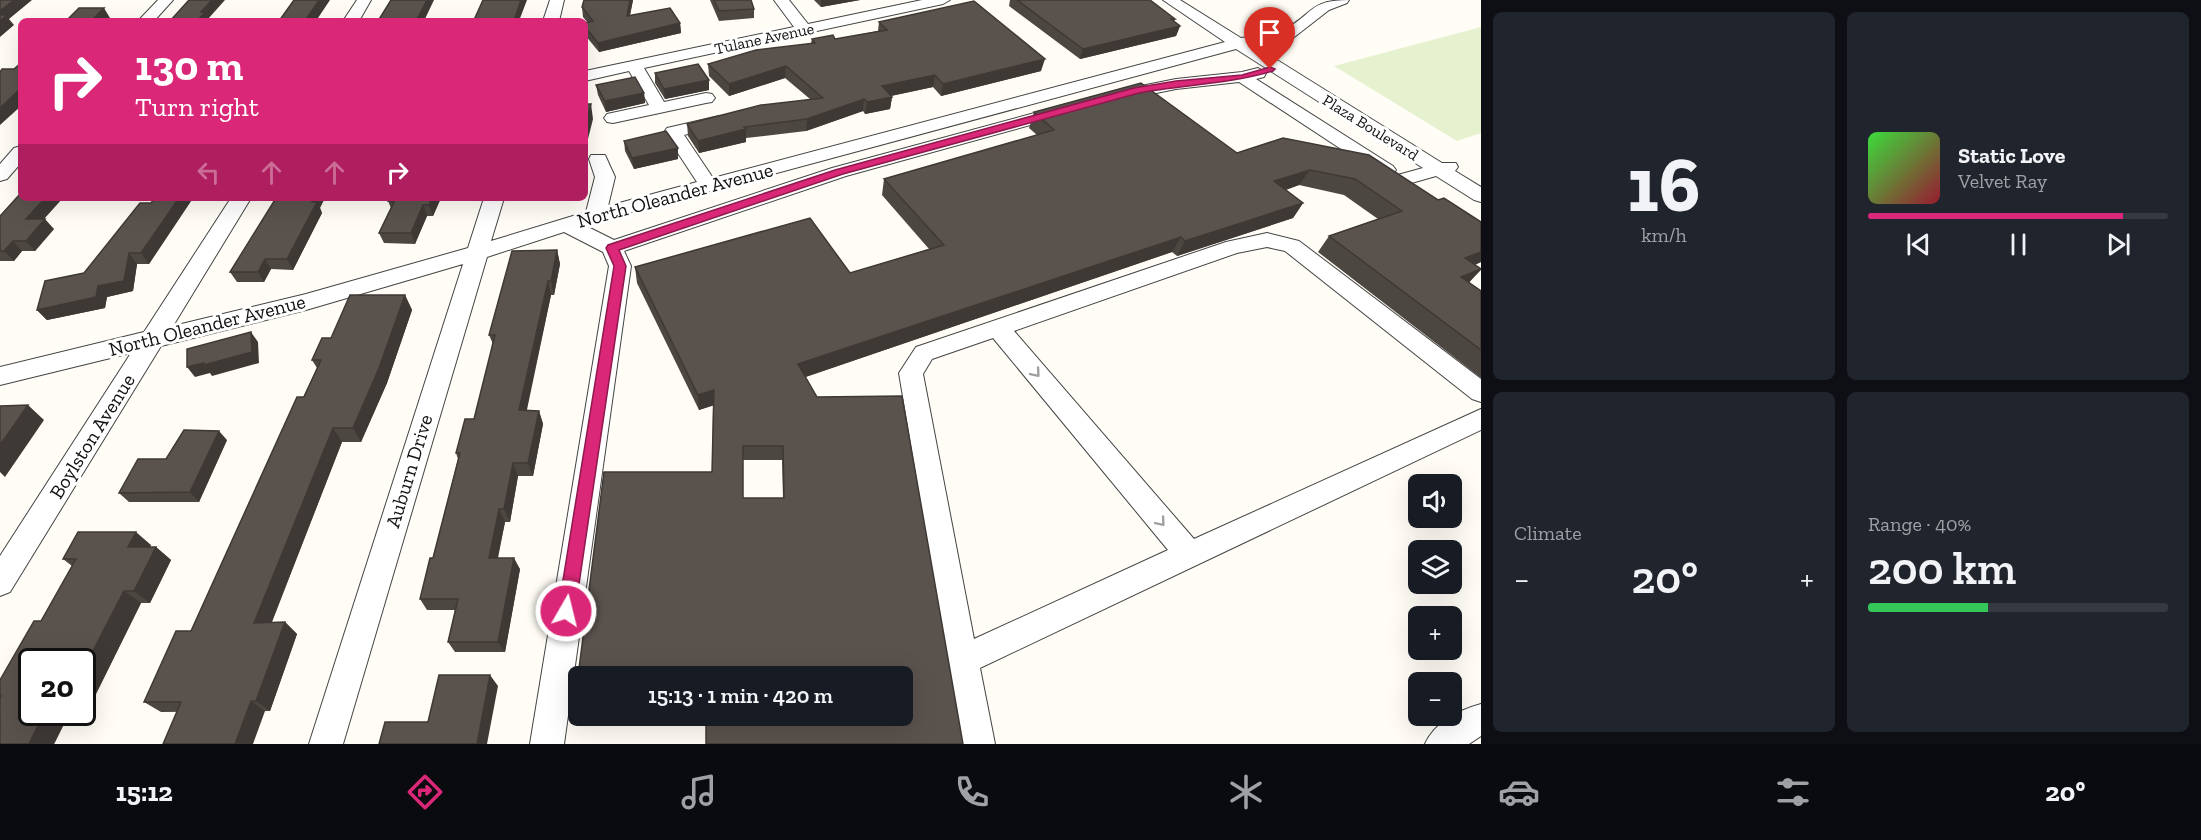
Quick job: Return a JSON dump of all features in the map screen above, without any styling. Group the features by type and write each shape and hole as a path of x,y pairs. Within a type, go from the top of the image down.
{"street":[{"path":"149,18 166,0"},
{"path":"353,18 364,0"},
{"path":"552,18 557,0"},
{"path":"781,0 804,29"},
{"name":"Tulane Avenue","path":"588,75 943,0"},
{"name":"Plaza Boulevard","path":"1170,0 1249,42 1277,68 1448,167 1481,179"},
{"name":"Plaza Boulevard","path":"1191,0 1249,42 1448,167 1481,196"},
{"name":"North Oleander Avenue","path":"0,376 306,302 476,254 595,216 708,185 1249,42 1287,34 1324,7 1342,0"},
{"path":"634,65 656,109 665,134 708,185"},
{"path":"1103,100 1138,90 1242,77 1277,68"},
{"path":"1242,77 1421,193"},
{"path":"613,118 706,98"},
{"path":"612,248 839,172 1080,106"},
{"path":"665,134 722,120"},
{"path":"0,175 18,156"},
{"path":"595,216 605,177 598,159"},
{"path":"1401,180 1448,167"},
{"name":"Boylston Avenue","path":"0,582 239,201"},
{"name":"Auburn Drive","path":"326,744 493,201"},
{"path":"547,744 620,266 612,248 565,225"},
{"path":"978,744 911,373 924,353 1233,248 1267,240 1292,246 1481,392"},
{"path":"998,328 1189,554"},
{"path":"963,660 1480,421"},
{"path":"1442,744 1468,723 1481,720"}],"green space":[{"path":"1481,27 1481,133 1457,141 1334,66"}],"building":[{"path":"0,0 14,0 0,11"},
{"path":"189,0 212,0 201,12 205,12 200,18 173,18"},
{"path":"294,0 319,0 307,18 281,18"},
{"path":"391,0 427,0 418,18 380,18"},
{"path":"483,0 521,0 515,18 475,18"},
{"path":"584,0 630,0 627,16 670,8 680,23 598,43 588,31 588,22 593,21 582,7"},
{"path":"714,0 751,0 754,9 719,11"},
{"path":"1017,0 1150,0 1175,19 1171,19 1180,26 1083,49"},
{"path":"974,1 1045,59 943,84 935,75 882,86 892,97 867,102 864,99 807,119 744,127 746,129 698,141 687,124 761,105 823,98 786,66 729,84 708,64 756,50 815,43 812,39 833,35 835,39 887,30 879,22"},
{"path":"79,8 104,8 94,18 69,18"},
{"path":"698,64 709,80 664,89 655,73"},
{"path":"18,66 18,91 0,108 0,72 2,69 14,69"},
{"path":"635,77 644,93 605,101 596,85"},
{"path":"1141,83 1237,153 1283,138 1369,155 1438,200 1444,198 1481,222 1481,252 1465,258 1481,269 1461,277 1481,291 1481,350 1329,236 1402,211 1355,179 1310,170 1274,181 1303,203 1185,241 1181,237 798,364 817,397 902,396 963,744 706,744 706,726 913,726 913,666 579,666 604,472 712,472 714,390 698,395 635,267 810,218 850,273 944,245 884,179 1054,130 1034,112","holes":["743,446 783,446 784,498 743,498"]},
{"path":"666,131 678,148 632,158 624,141"},
{"path":"18,196 18,201 42,201 26,219 45,219 26,241 13,241 4,251 0,251 0,216"},
{"path":"153,201 177,201 141,253 129,253 124,281 98,286 96,297 37,310 45,281 84,273 140,203"},
{"path":"274,201 317,202 287,259 265,259 258,272 230,272"},
{"path":"388,201 431,201 429,205 423,205 411,233 379,233 394,202"},
{"path":"557,250 519,410 539,411 528,463 513,463 504,509 499,509 489,558 514,558 498,642 448,642 458,599 420,599 460,453 456,453 465,419 474,419 495,335 489,335 512,251"},
{"path":"350,295 405,295 379,368 353,428 333,428 254,623 285,622 256,701 251,701 235,744 163,744 181,702 144,702 176,631 191,631 297,397 304,397 321,360 312,360 322,338 331,338"},
{"path":"251,332 252,352 204,365 204,363 187,367 187,349"},
{"path":"28,405 0,445 0,406"},
{"path":"184,430 219,431 190,492 119,493 138,459 166,459"},
{"path":"78,532 136,532 128,547 156,547 134,591 124,591 94,648 18,648 34,621 41,621 76,559 63,559"},
{"path":"18,649 18,726 38,726 29,744 0,744 0,680"},
{"path":"439,675 490,675 477,744 379,744 385,722 428,722"}],"route":[{"path":"566,611 620,266 612,248 839,172 1138,90 1242,77 1270,69"}]}
